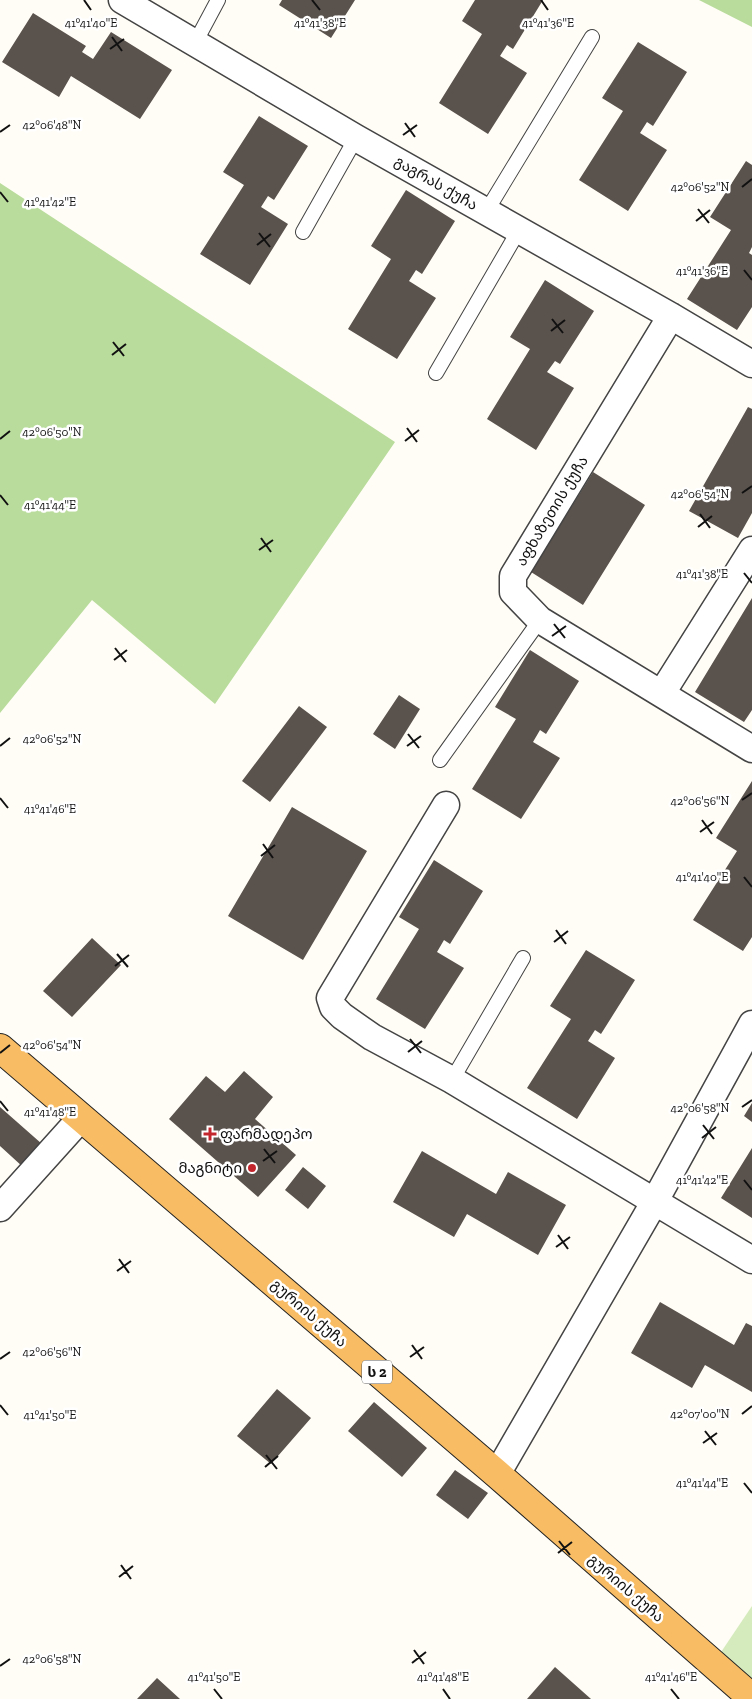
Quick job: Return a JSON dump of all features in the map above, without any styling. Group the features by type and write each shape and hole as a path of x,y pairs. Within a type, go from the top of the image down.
{"highway":[{"name":"გურიის ქუჩა","path":"0,1048 497,1474 752,1698"}],"street":[{"name":"გაგრას ქუჩა","path":"122,0 356,138 671,316 752,364"},
{"name":"აფხაზეთის ქუჩა","path":"671,316 513,576 514,592 540,620 752,749"},
{"path":"662,693 752,550"},
{"path":"446,805 330,998 333,1007 372,1036 452,1080 752,1260"},
{"path":"497,1474 655,1201 752,1024"},
{"path":"0,1208 81,1118"}],"lane":[{"path":"195,43 218,0"},
{"path":"486,212 592,37"},
{"path":"303,232 356,138"},
{"path":"436,372 519,230"},
{"path":"440,760 540,620"},
{"path":"452,1080 523,958"}],"green space":[{"path":"699,0 752,0 752,27"},
{"path":"0,183 395,442 215,704 92,600 0,713"},
{"path":"752,1606 752,1698 713,1664"}],"building":[{"path":"282,0 355,0 331,38 279,5"},
{"path":"475,0 543,0 513,49 507,45 500,56 527,73 488,134 439,103 482,34 462,21"},
{"path":"33,13 86,46 82,52 93,59 111,32 172,70 140,119 71,76 59,97 2,62"},
{"path":"638,42 687,72 653,126 647,122 640,133 667,150 628,211 579,180 623,111 602,98"},
{"path":"259,116 308,146 274,200 268,196 261,207 288,224 250,285 200,254 244,185 223,172"},
{"path":"746,161 752,165 752,247 749,253 752,255 752,307 737,330 687,299 731,230 710,217"},
{"path":"406,190 455,221 422,274 416,270 409,281 436,298 397,359 348,329 391,259 371,246"},
{"path":"545,280 594,311 560,364 555,361 547,372 574,388 536,450 487,419 530,349 510,337"},
{"path":"748,407 752,409 752,513 738,538 689,511"},
{"path":"593,472 645,505 583,605 531,572"},
{"path":"752,598 752,710 744,722 695,692"},
{"path":"530,650 579,681 546,734 540,730 533,742 560,758 521,819 472,789 516,719 495,707"},
{"path":"399,695 420,709 395,749 373,734"},
{"path":"299,706 327,727 270,802 242,781"},
{"path":"752,781 752,937 743,951 693,920 737,851 716,838"},
{"path":"292,807 367,851 303,960 228,916"},
{"path":"434,860 483,891 450,944 444,940 437,952 464,968 425,1029 376,999 419,929 399,917"},
{"path":"92,938 121,965 72,1017 43,991"},
{"path":"586,950 635,980 601,1034 595,1030 588,1041 615,1058 577,1119 527,1088 571,1019 550,1006"},
{"path":"244,1071 273,1097 255,1119 296,1155 258,1197 169,1119 206,1076 225,1092"},
{"path":"752,1103 752,1122 744,1116"},
{"path":"0,1107 42,1144 23,1167 0,1146"},
{"path":"752,1148 752,1218 721,1198"},
{"path":"422,1151 496,1194 508,1172 566,1205 538,1255 467,1214 454,1237 393,1202"},
{"path":"303,1167 326,1186 308,1209 285,1190"},
{"path":"660,1302 734,1345 746,1323 752,1326 752,1392 705,1365 692,1388 631,1353"},
{"path":"277,1389 311,1418 271,1464 237,1436"},
{"path":"374,1402 427,1448 402,1477 348,1431"},
{"path":"455,1470 488,1493 468,1519 436,1495"},
{"path":"555,1667 591,1699 527,1699"},
{"path":"157,1678 180,1699 137,1699"}],"place":[{"name":"ფარმადეპო","path":"210,1134"},
{"name":"მაგნიტი","path":"252,1168"}]}
